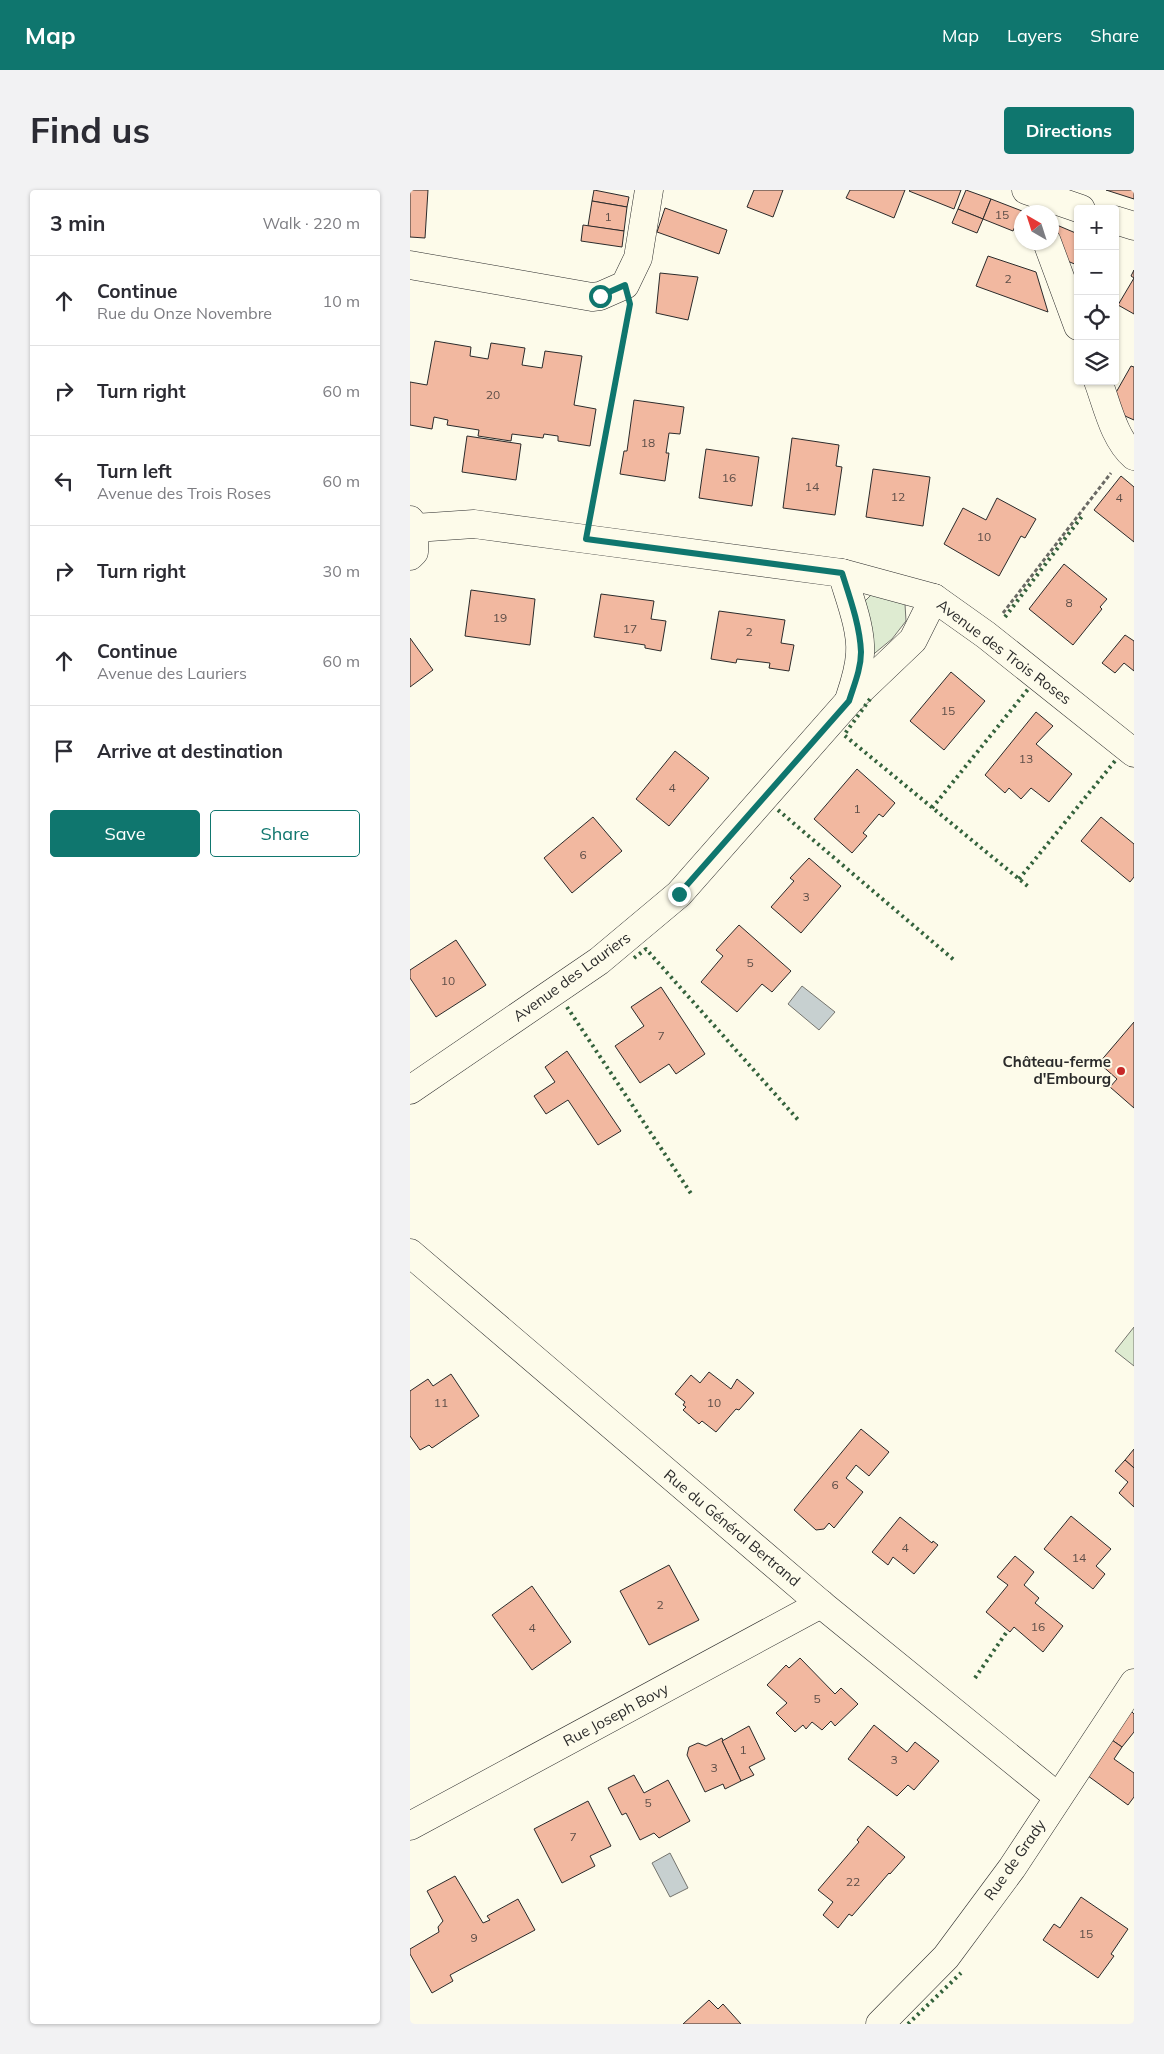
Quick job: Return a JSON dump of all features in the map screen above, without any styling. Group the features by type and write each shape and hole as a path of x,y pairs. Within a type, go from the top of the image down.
{"street":[{"path":"410,265 592,297 600,296 625,285 638,258 649,190"},
{"path":"1030,198 1074,207"},
{"path":"1119,221 1134,226"},
{"path":"1050,250 1074,315"},
{"path":"1099,385 1115,429 1129,452 1134,456"},
{"path":"410,556 414,552 413,524"},
{"name":"Avenue des Trois Roses","path":"413,524 474,524 842,573 934,598 986,635 1134,753"},
{"path":"842,573 855,616 861,652 857,677 849,701"},
{"name":"Avenue des Lauriers","path":"410,1090 599,961 679,894 849,701 913,640 934,598"},
{"name":"Rue du Général Bertrand","path":"410,1253 821,1604 1058,1797"},
{"name":"Rue Joseph Bovy","path":"410,1826 821,1604"},
{"name":"Rue de Grady","path":"880,2024 946,1956 1012,1868 1134,1683"}],"path":[{"path":"586,539 630,304 625,285"},
{"path":"986,635 1106,479"}],"green space":[{"path":"871,595 891,597 905,604 906,621 892,639 870,657 860,606"},
{"path":"1134,1327 1134,1366 1115,1351"}],"shaded area":[{"path":"802,986 835,1012 819,1030 788,1004"},
{"path":"670,1853 688,1888 670,1897 652,1863"}],"building":[{"path":"410,190 428,190 425,238 410,237"},
{"path":"594,190 629,197 627,207 592,201"},
{"path":"754,190 783,190 773,217 747,207"},
{"path":"850,190 905,190 894,218 846,198"},
{"path":"910,190 961,190 954,209"},
{"path":"966,190 991,199 983,219 958,209"},
{"path":"1106,190 1134,190 1134,199"},
{"path":"991,199 1014,208 1013,231 983,219"},
{"path":"592,201 627,207 624,231 588,226"},
{"path":"665,208 727,230 719,254 657,232"},
{"path":"958,209 983,219 977,233 952,223"},
{"path":"583,225 624,231 622,247 581,241"},
{"path":"1059,226 1074,232 1074,264 1060,258 1057,250 1059,250"},
{"path":"988,256 1036,272 1048,312 976,286"},
{"path":"660,273 698,277 688,320 656,313"},
{"path":"1134,278 1134,314 1119,306"},
{"path":"435,341 471,347 470,356 488,359 491,343 525,348 522,365 542,368 545,351 582,356 574,405 596,409 590,446 558,441 558,436 544,434 543,438 512,434 511,441 478,436 479,430 447,425 448,420 434,417 432,429 410,425 410,382 427,385"},
{"path":"1131,366 1134,367 1134,420 1125,416 1114,396"},
{"path":"634,400 684,407 680,434 669,433 666,453 669,453 665,481 620,474 624,451 627,451"},
{"path":"467,436 521,444 516,480 462,472"},
{"path":"792,438 839,445 836,466 842,467 835,515 783,508"},
{"path":"706,449 759,457 752,506 699,498"},
{"path":"873,469 930,477 923,526 866,517"},
{"path":"1121,476 1134,487 1134,542 1094,510"},
{"path":"997,498 1036,519 1025,538 1021,536 999,576 944,544 963,508 986,520"},
{"path":"1064,564 1107,599 1100,607 1102,609 1073,645 1029,609"},
{"path":"471,590 535,599 530,645 465,636"},
{"path":"601,594 654,601 651,619 666,621 661,651 645,648 645,645 594,637"},
{"path":"719,611 785,620 781,643 794,645 789,671 769,668 770,663 737,659 736,663 711,659"},
{"path":"1125,635 1134,641 1134,671 1124,663 1115,673 1102,663"},
{"path":"410,638 433,670 410,687"},
{"path":"951,672 985,701 944,750 910,721"},
{"path":"1036,712 1053,726 1036,744 1072,774 1049,802 1031,788 1021,799 1009,788 1005,793 985,775"},
{"path":"675,751 709,778 669,826 636,799"},
{"path":"857,769 895,803 883,817 879,814 863,833 867,836 852,853 814,819"},
{"path":"593,817 622,851 572,893 544,858"},
{"path":"1101,817 1134,844 1134,877 1130,882 1081,841"},
{"path":"809,858 841,886 801,933 771,907 794,881 790,878"},
{"path":"739,925 791,971 772,992 762,984 737,1012 701,982 723,956 716,950"},
{"path":"456,940 486,985 436,1017 410,978 410,970"},
{"path":"661,987 705,1054 676,1074 669,1064 640,1083 615,1046 644,1026 631,1007"},
{"name":"Château-ferme d'Embourg","path":"1134,1022 1134,1108 1110,1087 1117,1079 1099,1063"},
{"path":"567,1051 621,1131 598,1145 568,1100 546,1114 534,1096 555,1082 545,1067"},
{"path":"709,1372 731,1389 737,1379 754,1393 739,1410 736,1409 716,1432 702,1421 699,1424 683,1410 686,1407 683,1405 685,1402 675,1394 691,1375 700,1383"},
{"path":"451,1374 479,1416 432,1448 429,1445 420,1450 410,1436 410,1391 428,1379 433,1386"},
{"path":"861,1429 889,1452 869,1476 856,1465 846,1478 863,1492 834,1528 829,1523 824,1529 816,1530 794,1510"},
{"path":"1134,1449 1134,1468 1125,1460"},
{"path":"1125,1460 1134,1468 1134,1507 1119,1493 1128,1482 1115,1471"},
{"path":"1071,1516 1111,1549 1096,1566 1105,1574 1093,1589 1044,1549"},
{"path":"900,1517 932,1543 933,1541 938,1545 914,1574 893,1557 888,1565 872,1552"},
{"path":"1015,1556 1034,1572 1024,1585 1039,1598 1035,1603 1063,1626 1043,1652 1014,1627 1010,1632 986,1612 1008,1585 997,1577"},
{"path":"669,1565 699,1620 649,1645 620,1591"},
{"path":"532,1586 571,1642 532,1670 492,1615"},
{"path":"800,1658 835,1694 841,1688 858,1704 835,1726 831,1721 822,1730 812,1722 806,1729 803,1725 795,1732 776,1713 787,1703 767,1685 786,1665 789,1668"},
{"path":"1130,1710 1134,1714 1134,1732 1122,1747 1109,1738"},
{"path":"874,1725 907,1752 915,1742 939,1761 914,1790 908,1785 897,1796 848,1759"},
{"path":"749,1726 765,1759 749,1767 754,1775 741,1781 722,1741"},
{"path":"722,1738 741,1781 725,1789 723,1784 705,1792 687,1755 689,1747 698,1743 706,1746"},
{"path":"1109,1738 1122,1747 1114,1759 1134,1773 1134,1797 1128,1805 1084,1773"},
{"path":"634,1775 644,1793 668,1780 690,1821 659,1838 654,1833 640,1840 626,1813 622,1815 608,1788"},
{"path":"588,1801 611,1846 590,1856 595,1866 562,1883 534,1829"},
{"path":"868,1826 905,1857 852,1916 849,1914 838,1928 823,1915 833,1902 818,1890 859,1842 857,1840"},
{"path":"455,1876 483,1923 490,1920 487,1916 518,1899 535,1930 450,1975 453,1981 432,1993 410,1954 410,1949 439,1932 438,1927 443,1921 427,1891"},
{"path":"1081,1897 1128,1929 1111,1954 1114,1956 1098,1978 1043,1940 1054,1924 1060,1928"},
{"path":"709,2000 718,2009 723,2004 741,2024 683,2024"}],"hedge":[{"path":"1005,617 1083,515"},
{"path":"932,808 1029,688"},
{"path":"870,699 844,735 1030,888"},
{"path":"1019,879 1115,761"},
{"path":"778,810 954,960"},
{"path":"634,958 646,949 800,1122"},
{"path":"567,1007 692,1195"},
{"path":"975,1678 1006,1633"},
{"path":"908,2024 961,1973"}],"place":[{"name":"Château-ferme d'Embourg","path":"1121,1071"}],"route":[{"path":"600,296 625,285 630,304 616,388 586,539 747,562 842,573 855,616 861,652 857,677 849,701 679,894"}]}
